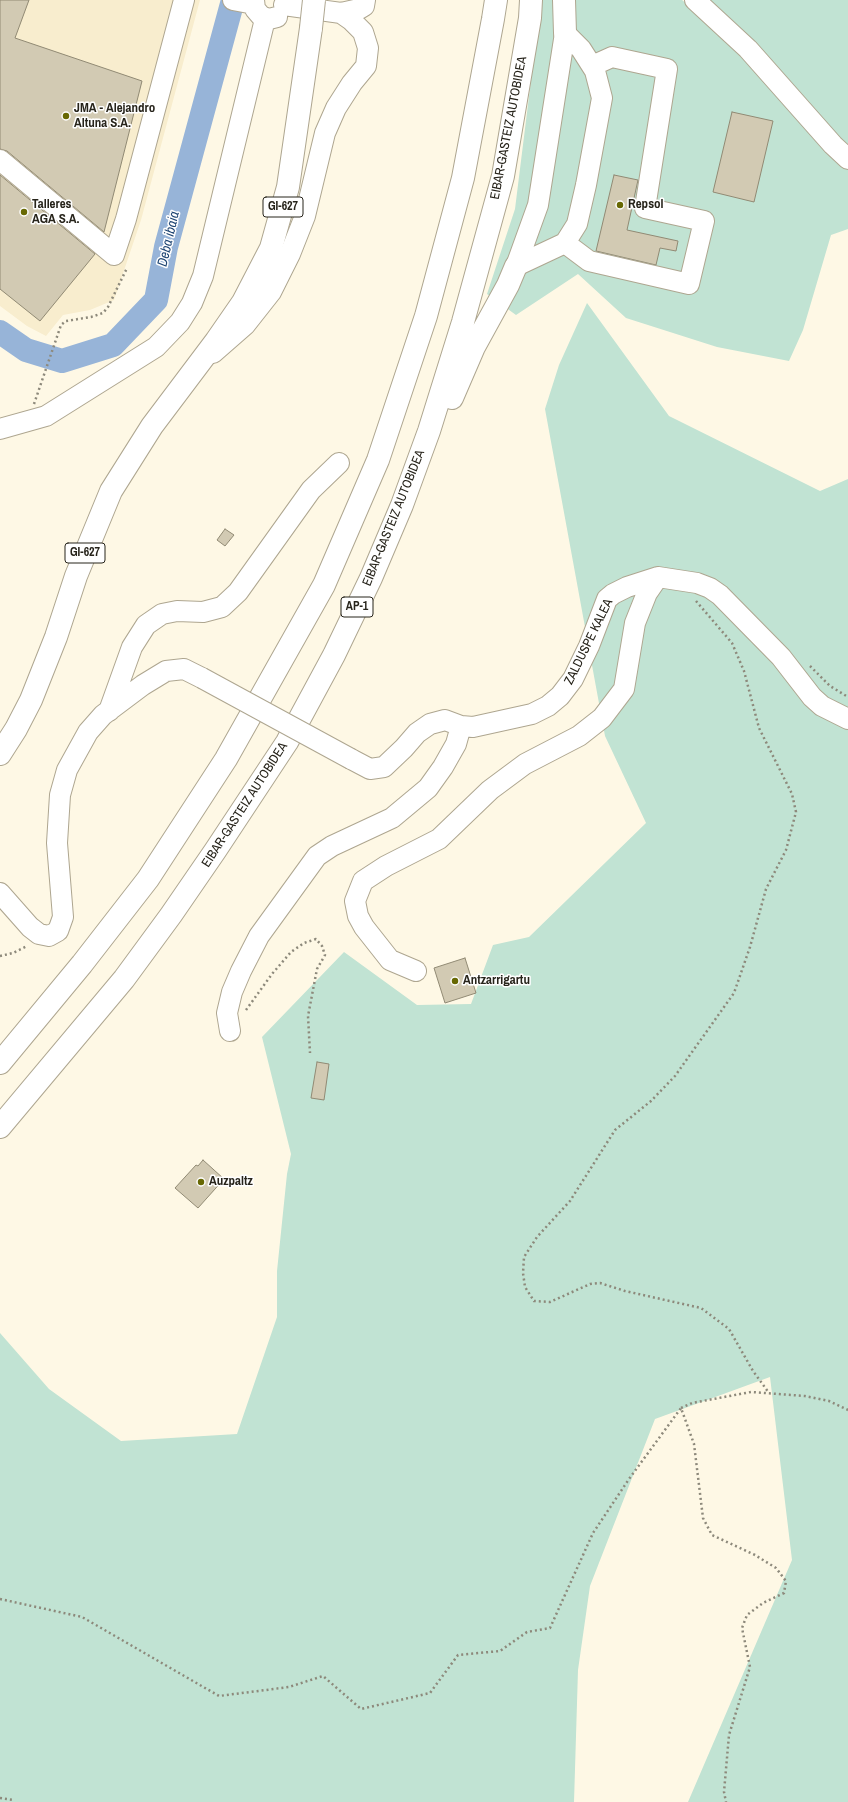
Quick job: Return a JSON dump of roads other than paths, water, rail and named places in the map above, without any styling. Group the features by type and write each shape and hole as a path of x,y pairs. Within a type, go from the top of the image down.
{"main road":[{"name":"GI-627","path":"0,754 16,729 31,700 56,637 76,576 111,491 152,426 243,302 271,248 288,187 314,0"},
{"path":"0,1063 82,964 148,878 226,759 324,585 378,460 426,316 464,178 494,19 496,0"},
{"name":"EIBAR-GASTEIZ AUTOBIDEA","path":"0,1127 129,973 176,909 287,742 334,655 371,578 402,505 429,431 463,322 503,176 530,18 531,0"},
{"path":"564,0 566,33"},
{"path":"429,431 445,414 474,347 508,285 516,266"}],"street":[{"path":"0,160 114,255 126,219 184,0"},
{"path":"0,429 46,416 156,347 180,322 192,303 203,276 250,5 274,18 283,10 284,3 345,6 359,9 364,6 365,0"},
{"path":"695,0 748,49 833,145 848,159"},
{"path":"197,366 245,325 271,292 290,254 305,216 325,133 336,108 352,82 366,66 368,48 363,32 351,20 345,6"},
{"path":"516,266 565,243 576,224 586,185 602,98 595,71 581,49 566,33"},
{"path":"516,266 538,205 566,33"},
{"path":"565,243 589,261 689,284 704,221 645,208 667,69 612,57 592,66"},
{"path":"0,893 30,927 41,935 49,936 57,932 63,921 57,843 59,808 63,781 67,770 88,732 109,711 132,647 146,625 162,614 177,611 202,612 222,607 238,592 311,490 339,464"},
{"path":"416,971 390,960 364,927 358,916 355,901 364,881 386,866 439,839 485,795 525,764 579,736 602,718 624,688 635,623 648,593 658,577"},
{"name":"ZALDUSPE KALEA","path":"109,711 143,685 166,671 184,669 370,769 384,767 417,733 430,724 445,720 461,726 473,727 498,723 532,714 548,706 560,696 573,679 589,646 607,599 613,594 627,587 658,577 697,583 710,588 720,595 781,657 812,697 828,709 848,720"},
{"path":"230,1031 227,1013 232,992 241,971 259,936 317,856 332,846 392,818 428,788 443,767 456,744 461,726"}],"waterway":[{"name":"Deba ibaia","path":"0,332 26,350 62,361 113,345 156,300 166,247 233,0"}],"place":[{"name":"JMA - Alejandro Altuna S.A.","path":"66,116"},
{"name":"Repsol","path":"620,205"},
{"name":"Talleres AGA S.A.","path":"24,212"},
{"name":"Antzarrigartu","path":"455,981"},
{"name":"Auzpaltz","path":"201,1182"}]}
